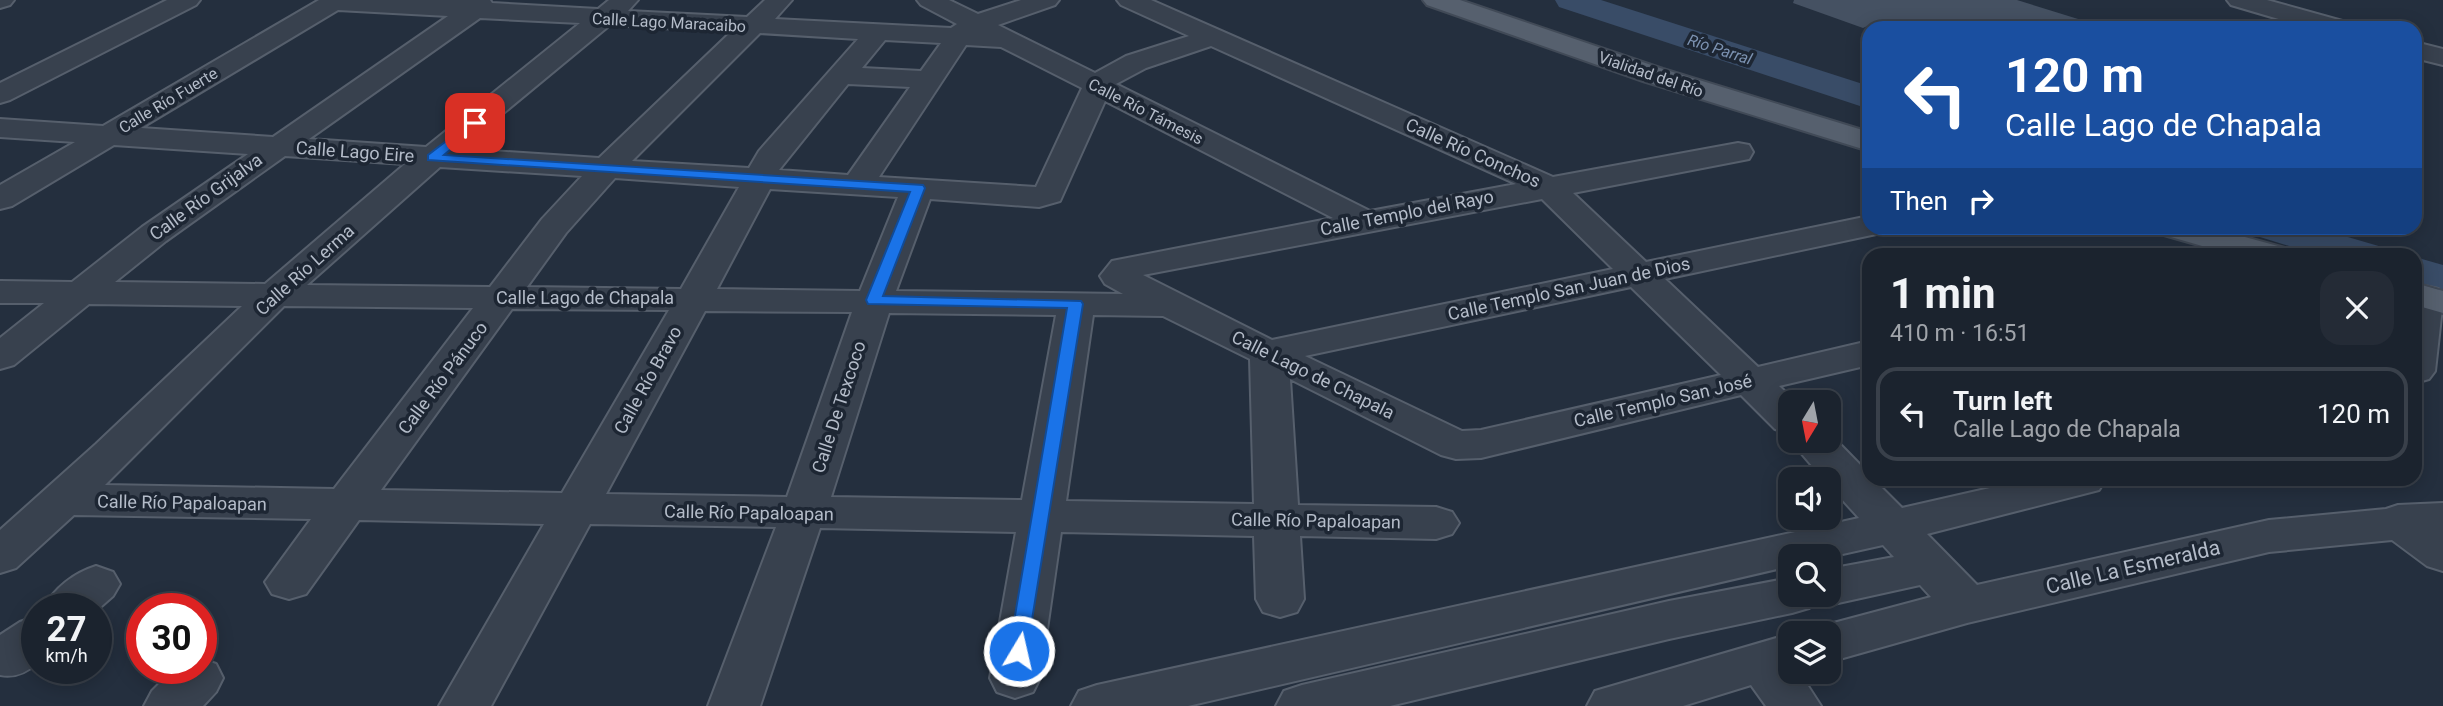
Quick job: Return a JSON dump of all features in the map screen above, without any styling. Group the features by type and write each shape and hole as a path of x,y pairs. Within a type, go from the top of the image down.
{"main road":[{"name":"Vialidad del Río","path":"1436,0 1688,87 1862,140"},
{"path":"2201,235 2248,248"}],"street":[{"path":"0,94 187,0"},
{"name":"Calle Río Pánuco","path":"289,582 554,226 608,167 779,0"},
{"name":"Calle Río Támesis","path":"930,0 966,31 1005,39 1363,221"},
{"path":"858,184 928,80 966,31 1046,0"},
{"name":"Calle Río Conchos","path":"1130,0 1548,187 1778,409"},
{"path":"2240,0 2313,21"},
{"name":"Calle Lago Maracaibo","path":"335,1 613,9 750,27 876,34 966,31"},
{"name":"Calle Río Fuerte","path":"0,199 335,1"},
{"name":"Calle Río Grijalva","path":"0,357 155,234 481,5"},
{"name":"Calle Río Lerma","path":"0,556 273,297 433,158 613,9"},
{"name":"Calle Río Bravo","path":"465,706 695,298 759,177 779,148 876,34"},
{"path":"1097,86 1123,69 1213,37"},
{"path":"2422,52 2443,57"},
{"path":"840,75 928,80"},
{"name":"Calle Lago Eire","path":"0,128 1045,197 1049,194 1097,86"},
{"name":"Calle Templo del Rayo","path":"1119,272 1124,268 1363,221 1738,152"},
{"name":"Calle De Texcoco","path":"734,706 803,514 874,300 918,188"},
{"name":"Calle Templo San Juan de Dios","path":"1269,352 1862,227"},
{"name":"Calle Lago de Chapala","path":"1119,272 1120,279 1170,305 1456,444"},
{"name":"Calle Lago de Chapala","path":"0,292 1170,305"},
{"path":"2422,331 2428,297"},
{"path":"1015,678 1039,517 1076,304"},
{"path":"1269,352 1280,599"},
{"name":"Calle Templo San José","path":"1456,444 1481,444 1862,355"},
{"path":"1824,453 1967,605"},
{"path":"1097,706 1894,526 2059,486"},
{"name":"Calle Río Papaloapan","path":"62,500 1436,523"},
{"name":"Calle La Esmeralda","path":"1841,640 1967,605 2269,536 2398,521 2443,519"},
{"path":"2398,521 2443,554"},
{"path":"1841,585 1931,566"},
{"path":"1302,706 1669,620 1778,598"},
{"path":"1613,706 1776,658 1795,706"}],"building":[{"path":"1794,0 2017,0 2085,21 1862,21 1862,28 1793,3"}],"waterway":[{"name":"Río Parral","path":"1570,0 1862,96"},
{"name":"Río Parral","path":"2298,235 2341,248"},
{"name":"Río Parral","path":"2422,272 2443,279"}],"route":[{"path":"475,123 433,158 918,188 874,300 1076,304 1059,393 1019,651"}]}
